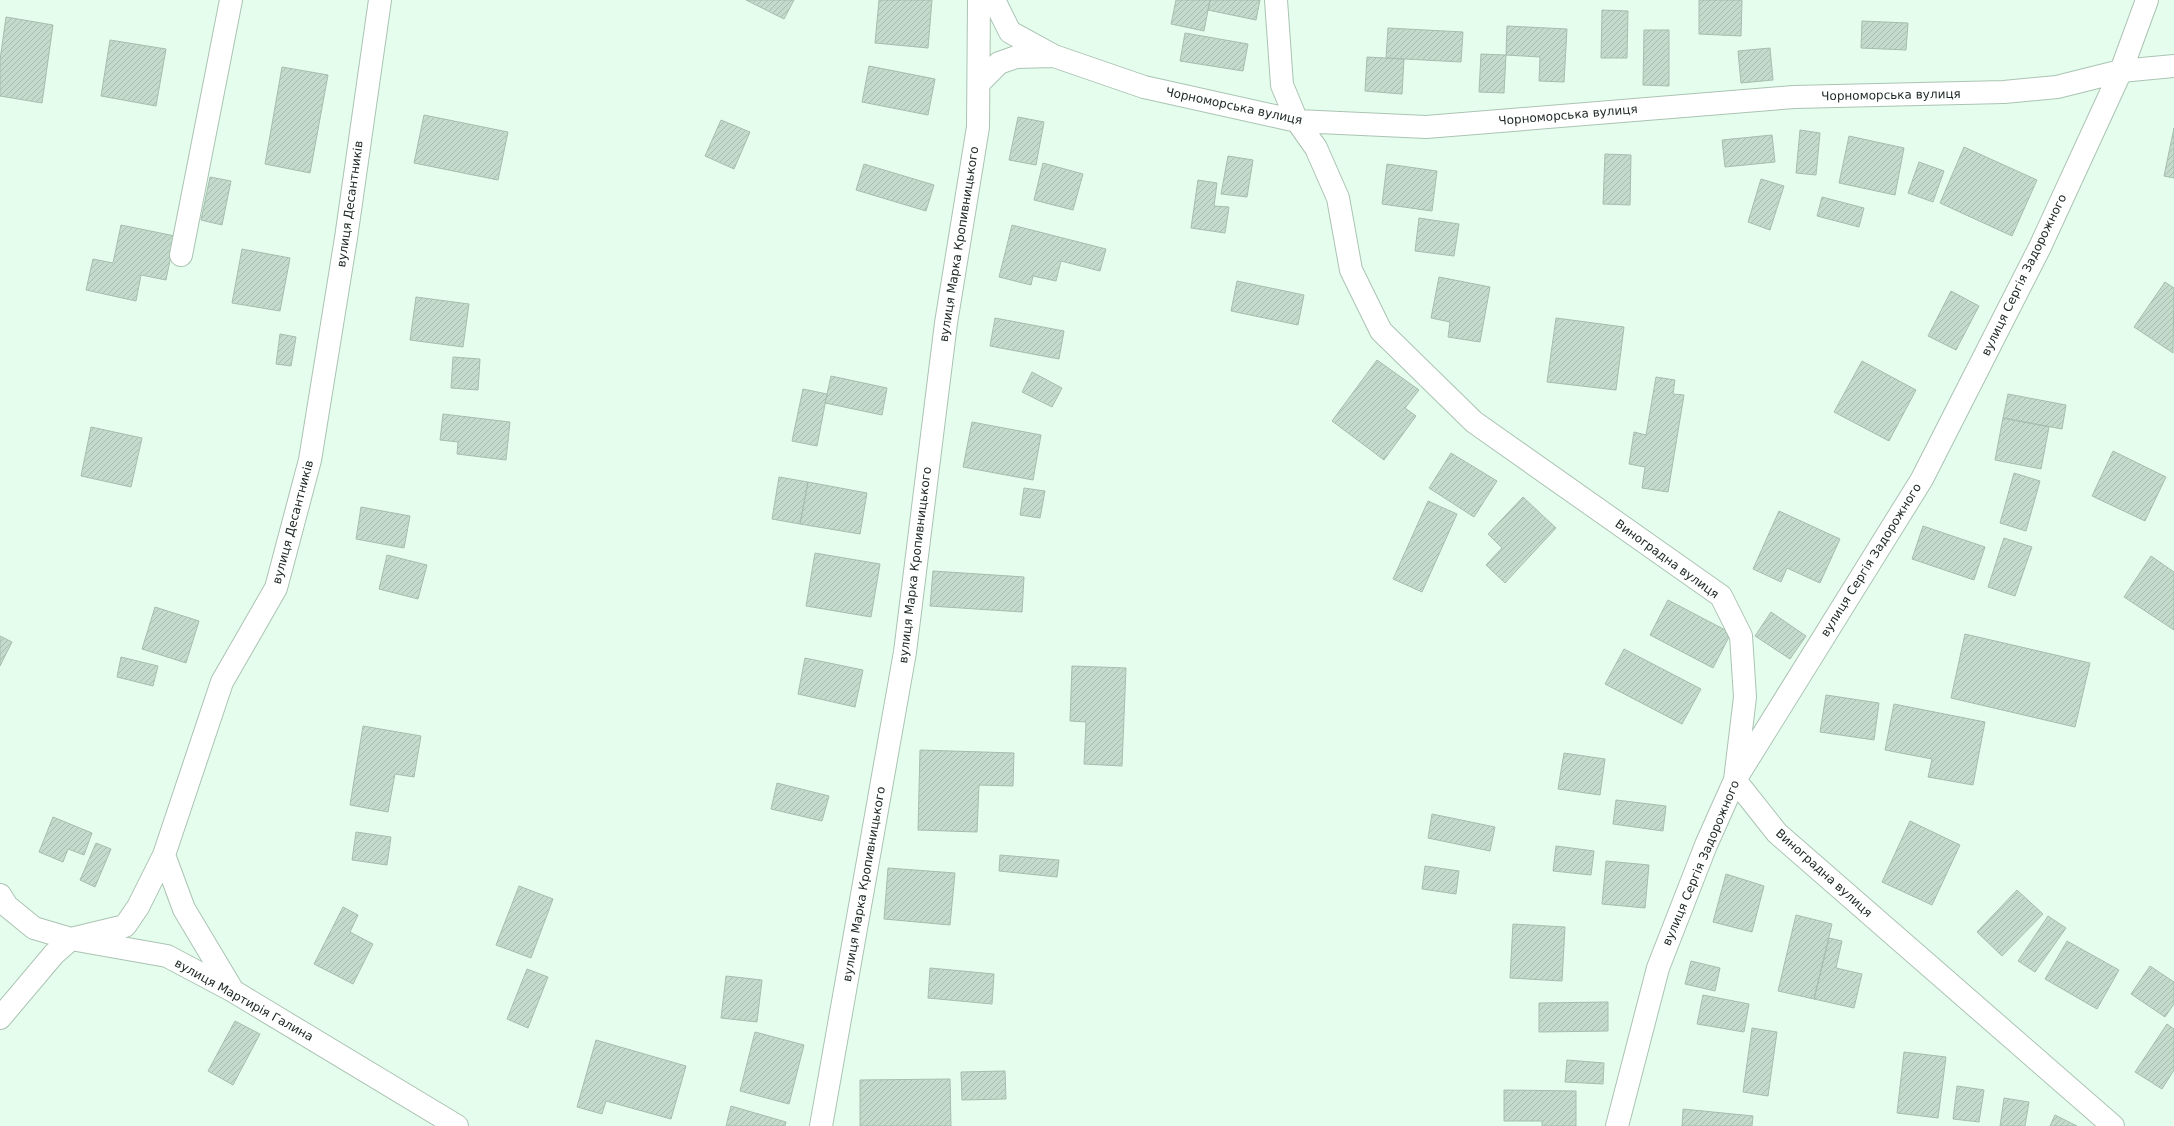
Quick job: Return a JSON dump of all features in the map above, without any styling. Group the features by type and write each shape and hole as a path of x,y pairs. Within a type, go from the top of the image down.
{"street":[{"path":"181,255 231,0"},
{"name":"вулиця Десантників","path":"0,1018 54,954 71,939 125,926 138,907 164,855 222,682 276,588 310,460 346,238 380,0"},
{"name":"вулиця Марка Кропивницького","path":"821,1126 905,652 946,323 978,127 979,0"},
{"name":"Чорноморська вулиця","path":"994,0 1010,32 1054,56 1144,87 1297,121 1426,127 1794,97 2004,92 2057,87 2121,71 2174,66"},
{"name":"Виноградна вулиця","path":"1276,0 1282,85 1297,121 1316,148 1338,198 1351,270 1380,331 1474,422 1721,596 1741,636 1745,697 1735,780 1778,833 2113,1126"},
{"name":"вулиця Сергія Задорожного","path":"1617,1126 1658,968 1706,845 1735,780 1922,479 2040,247 2121,71 2147,0"},
{"path":"979,83 999,63 1016,58 1054,56"},
{"path":"164,855 184,909 233,991"},
{"name":"вулиця Мартирія Галина","path":"0,895 7,906 34,928 71,939 167,956 233,991 457,1126"}],"building":[{"path":"746,0 794,0 784,19"},
{"path":"879,0 932,0 928,48 875,43"},
{"path":"1176,0 1210,0 1204,31 1171,24"},
{"path":"1210,0 1260,0 1256,20 1208,10"},
{"path":"1699,0 1742,0 1741,36 1699,34"},
{"path":"1602,10 1628,11 1627,58 1601,58"},
{"path":"6,17 53,25 42,103 0,96 0,60"},
{"path":"1862,21 1908,23 1906,50 1861,48"},
{"path":"1507,26 1567,29 1564,82 1539,81 1540,57 1506,55"},
{"path":"1388,28 1463,32 1461,62 1386,58"},
{"path":"1644,30 1669,30 1669,86 1643,85"},
{"path":"1185,33 1248,44 1243,71 1180,61"},
{"path":"110,40 166,49 156,106 101,96"},
{"path":"1770,48 1773,80 1741,83 1738,51"},
{"path":"1481,54 1506,55 1504,93 1479,92"},
{"path":"1367,57 1404,59 1402,94 1365,91"},
{"path":"869,66 935,79 928,115 862,102"},
{"path":"282,67 328,75 310,173 265,164"},
{"path":"424,115 508,132 498,180 414,163"},
{"path":"1018,117 1044,122 1036,165 1009,160"},
{"path":"721,120 750,132 734,169 705,156"},
{"path":"2174,128 2174,178 2164,176"},
{"path":"1800,130 1820,133 1816,175 1796,173"},
{"path":"1772,135 1775,162 1725,167 1722,140"},
{"path":"1849,136 1904,148 1895,195 1839,183"},
{"path":"1964,147 2037,180 2012,236 1940,203"},
{"path":"1605,154 1631,155 1630,205 1603,204"},
{"path":"1228,156 1253,160 1247,197 1221,194"},
{"path":"1919,162 1944,171 1933,202 1908,193"},
{"path":"1043,163 1083,174 1073,210 1034,200"},
{"path":"864,164 934,185 926,211 856,190"},
{"path":"1387,164 1437,171 1432,211 1382,204"},
{"path":"210,177 231,181 222,225 201,220"},
{"path":"1761,179 1784,186 1770,230 1748,222"},
{"path":"1198,180 1217,183 1214,206 1229,207 1225,233 1191,228"},
{"path":"1822,197 1864,208 1859,227 1817,216"},
{"path":"1419,218 1459,224 1454,256 1415,251"},
{"path":"121,225 175,236 166,280 141,275 136,301 86,290 93,259 113,263"},
{"path":"1012,225 1106,249 1100,271 1061,261 1056,281 1033,276 1031,285 999,277"},
{"path":"242,249 290,258 280,311 232,303"},
{"path":"1439,277 1490,287 1480,342 1448,337 1450,322 1431,318"},
{"path":"1237,281 1304,295 1298,325 1231,311"},
{"path":"2165,282 2174,288 2173,353 2134,327"},
{"path":"1951,291 1979,306 1956,350 1928,336"},
{"path":"416,297 469,304 463,347 410,340"},
{"path":"995,318 1064,331 1059,359 990,346"},
{"path":"1556,318 1624,327 1616,390 1547,382"},
{"path":"280,334 296,337 291,366 276,364"},
{"path":"453,357 480,359 478,390 451,388"},
{"path":"1377,360 1419,390 1405,408 1416,416 1384,460 1332,421"},
{"path":"1862,361 1916,390 1889,441 1834,412"},
{"path":"1032,372 1062,388 1052,407 1022,392"},
{"path":"831,376 887,388 882,415 825,403"},
{"path":"1656,377 1675,380 1673,394 1684,395 1668,492 1642,488 1645,467 1629,464 1634,432 1646,435"},
{"path":"803,389 827,394 817,446 792,441"},
{"path":"2008,394 2066,405 2062,429 2003,418"},
{"path":"443,414 510,422 506,460 457,454 458,442 440,440"},
{"path":"2003,418 2049,427 2041,469 1995,460"},
{"path":"972,422 1041,435 1033,480 963,467"},
{"path":"91,427 142,438 131,487 81,476"},
{"path":"2113,451 2166,477 2145,521 2092,496"},
{"path":"1451,453 1497,481 1474,517 1429,488"},
{"path":"2014,473 2040,481 2026,531 2000,523"},
{"path":"779,477 808,482 800,524 772,519"},
{"path":"808,482 867,493 860,534 800,524"},
{"path":"1024,488 1045,491 1040,518 1020,515"},
{"path":"1523,497 1556,528 1505,583 1486,565 1502,548 1488,534"},
{"path":"1428,501 1457,514 1422,592 1393,579"},
{"path":"361,507 410,516 404,548 356,539"},
{"path":"1779,511 1840,539 1820,583 1787,568 1781,582 1753,569"},
{"path":"1923,526 1985,547 1974,580 1912,559"},
{"path":"2004,538 2032,547 2015,596 1988,587"},
{"path":"815,553 880,564 871,617 806,606"},
{"path":"387,555 427,565 418,599 379,589"},
{"path":"2151,556 2174,572 2174,630 2124,597"},
{"path":"933,571 1024,577 1022,612 930,606"},
{"path":"1668,600 1731,633 1713,668 1650,635"},
{"path":"155,607 199,621 186,663 142,649"},
{"path":"1771,612 1806,636 1790,659 1755,636"},
{"path":"1965,634 2090,663 2075,727 1951,698"},
{"path":"0,636 12,642 0,666"},
{"path":"1624,649 1701,689 1682,724 1605,684"},
{"path":"121,657 158,666 153,686 117,677"},
{"path":"805,658 863,670 855,707 798,694"},
{"path":"1072,666 1126,668 1122,766 1084,764 1086,722 1070,721"},
{"path":"1826,695 1879,703 1874,740 1820,732"},
{"path":"1894,704 1985,722 1973,785 1928,777 1932,759 1885,750"},
{"path":"363,726 421,736 414,777 395,774 388,812 350,805"},
{"path":"920,750 1014,753 1013,786 979,785 977,832 918,830"},
{"path":"1564,753 1605,759 1600,795 1558,789"},
{"path":"777,783 829,796 822,821 771,809"},
{"path":"1616,800 1666,806 1663,831 1613,824"},
{"path":"1432,814 1495,827 1490,851 1428,838"},
{"path":"53,817 92,833 84,855 68,849 63,862 39,852"},
{"path":"1910,821 1960,845 1932,905 1882,882"},
{"path":"356,832 391,837 387,865 352,860"},
{"path":"96,843 111,849 95,887 80,880"},
{"path":"1556,846 1594,851 1591,875 1553,871"},
{"path":"1000,855 1059,860 1057,877 999,871"},
{"path":"1606,861 1649,865 1645,908 1602,904"},
{"path":"1425,866 1459,871 1456,894 1422,889"},
{"path":"888,868 955,873 950,925 884,919"},
{"path":"1726,874 1764,886 1752,932 1713,922"},
{"path":"519,886 553,899 531,958 496,945"},
{"path":"2017,890 2043,914 2002,956 1977,932"},
{"path":"343,907 358,915 350,932 373,944 353,984 314,964"},
{"path":"1796,915 1832,924 1814,999 1778,991"},
{"path":"2048,916 2066,928 2035,972 2018,961"},
{"path":"1513,924 1565,927 1562,981 1510,978"},
{"path":"1829,938 1842,941 1836,968 1862,974 1854,1008 1814,999"},
{"path":"2067,941 2119,970 2097,1009 2045,979"},
{"path":"1691,961 1720,968 1715,991 1685,984"},
{"path":"2150,966 2174,982 2174,1004 2165,1017 2131,994"},
{"path":"930,968 994,974 992,1004 928,998"},
{"path":"527,969 548,977 528,1028 507,1019"},
{"path":"726,976 762,980 757,1022 721,1018"},
{"path":"1703,995 1749,1004 1744,1032 1697,1024"},
{"path":"1608,1002 1608,1031 1539,1032 1539,1003"},
{"path":"235,1021 260,1034 233,1085 208,1071"},
{"path":"2167,1024 2174,1029 2174,1070 2162,1089 2135,1072"},
{"path":"1752,1028 1777,1032 1768,1096 1743,1092"},
{"path":"755,1032 804,1045 789,1104 740,1091"},
{"path":"596,1040 686,1066 671,1119 606,1101 602,1114 577,1107"},
{"path":"1904,1052 1946,1057 1938,1118 1897,1113"},
{"path":"1567,1060 1604,1063 1603,1084 1565,1082"},
{"path":"1005,1071 1006,1099 962,1100 961,1072"},
{"path":"950,1079 951,1126 860,1126 860,1080"},
{"path":"1957,1086 1984,1090 1979,1122 1953,1119"},
{"path":"1504,1090 1576,1091 1576,1126 1542,1126 1542,1121 1504,1121"},
{"path":"2004,1098 2029,1102 2025,1126 2000,1126"},
{"path":"731,1106 786,1122 785,1126 726,1126"},
{"path":"1683,1109 1753,1116 1752,1126 1682,1126"},
{"path":"2055,1115 2077,1126 2050,1126"}]}
